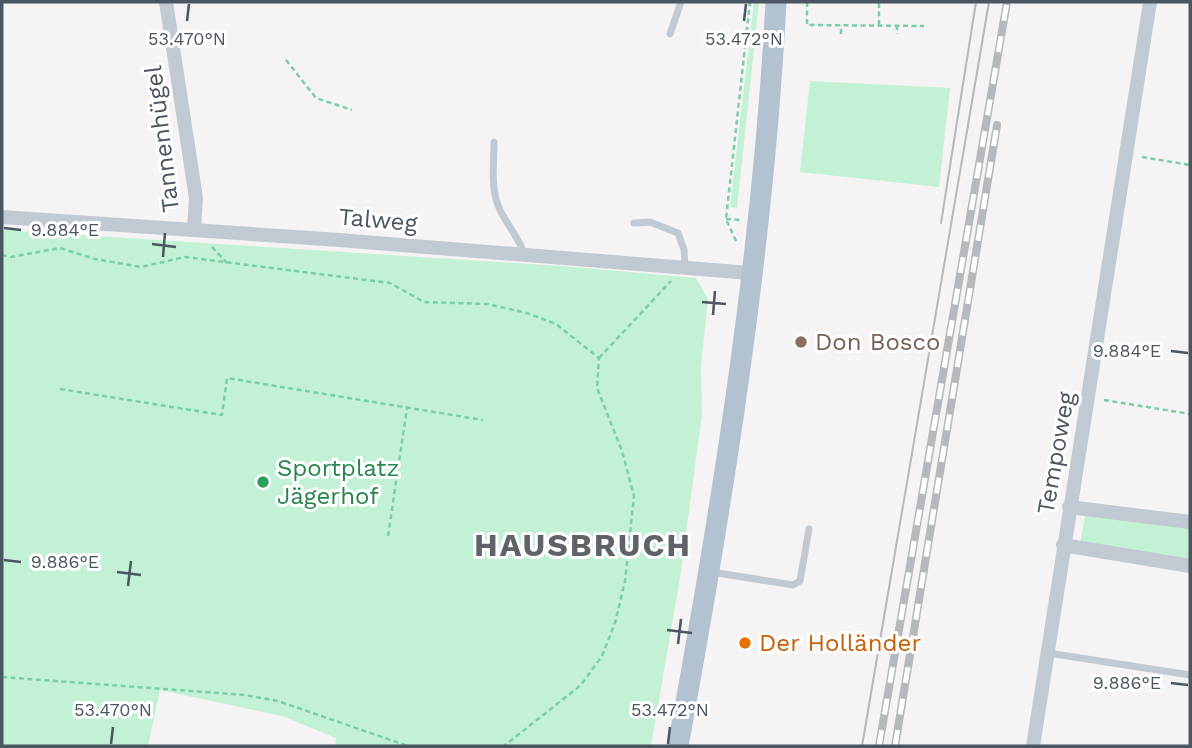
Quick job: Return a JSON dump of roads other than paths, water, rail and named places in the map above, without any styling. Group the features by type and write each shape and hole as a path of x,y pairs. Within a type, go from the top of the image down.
{"main road":[{"path":"678,746 708,571 750,273 771,93 776,2"}],"street":[{"name":"Tannenhügel","path":"166,2 196,198 194,230"},
{"name":"Tempoweg","path":"1033,746 1150,2"},
{"name":"Talweg","path":"2,217 685,266 750,273"},
{"path":"1069,507 1190,522"},
{"path":"1063,545 1190,566"}],"lane":[{"path":"670,34 681,2"},
{"path":"494,142 493,171 498,208 518,235 525,255"},
{"path":"634,223 649,222 678,233 684,250 685,266"},
{"path":"708,571 793,585 800,581 809,529"},
{"path":"1048,653 1190,675"}],"tram line":[{"path":"941,223 976,2"},
{"path":"862,746 989,2"}],"railway":[{"path":"879,746 1007,2"},
{"path":"895,746 997,125"}],"place":[{"name":"Don Bosco","path":"801,342"},
{"name":"Sportplatz Jägerhof","path":"263,482"},
{"name":"Der Holländer","path":"745,643"}],"district":[{"name":"HAUSBRUCH","path":"583,545"}]}
